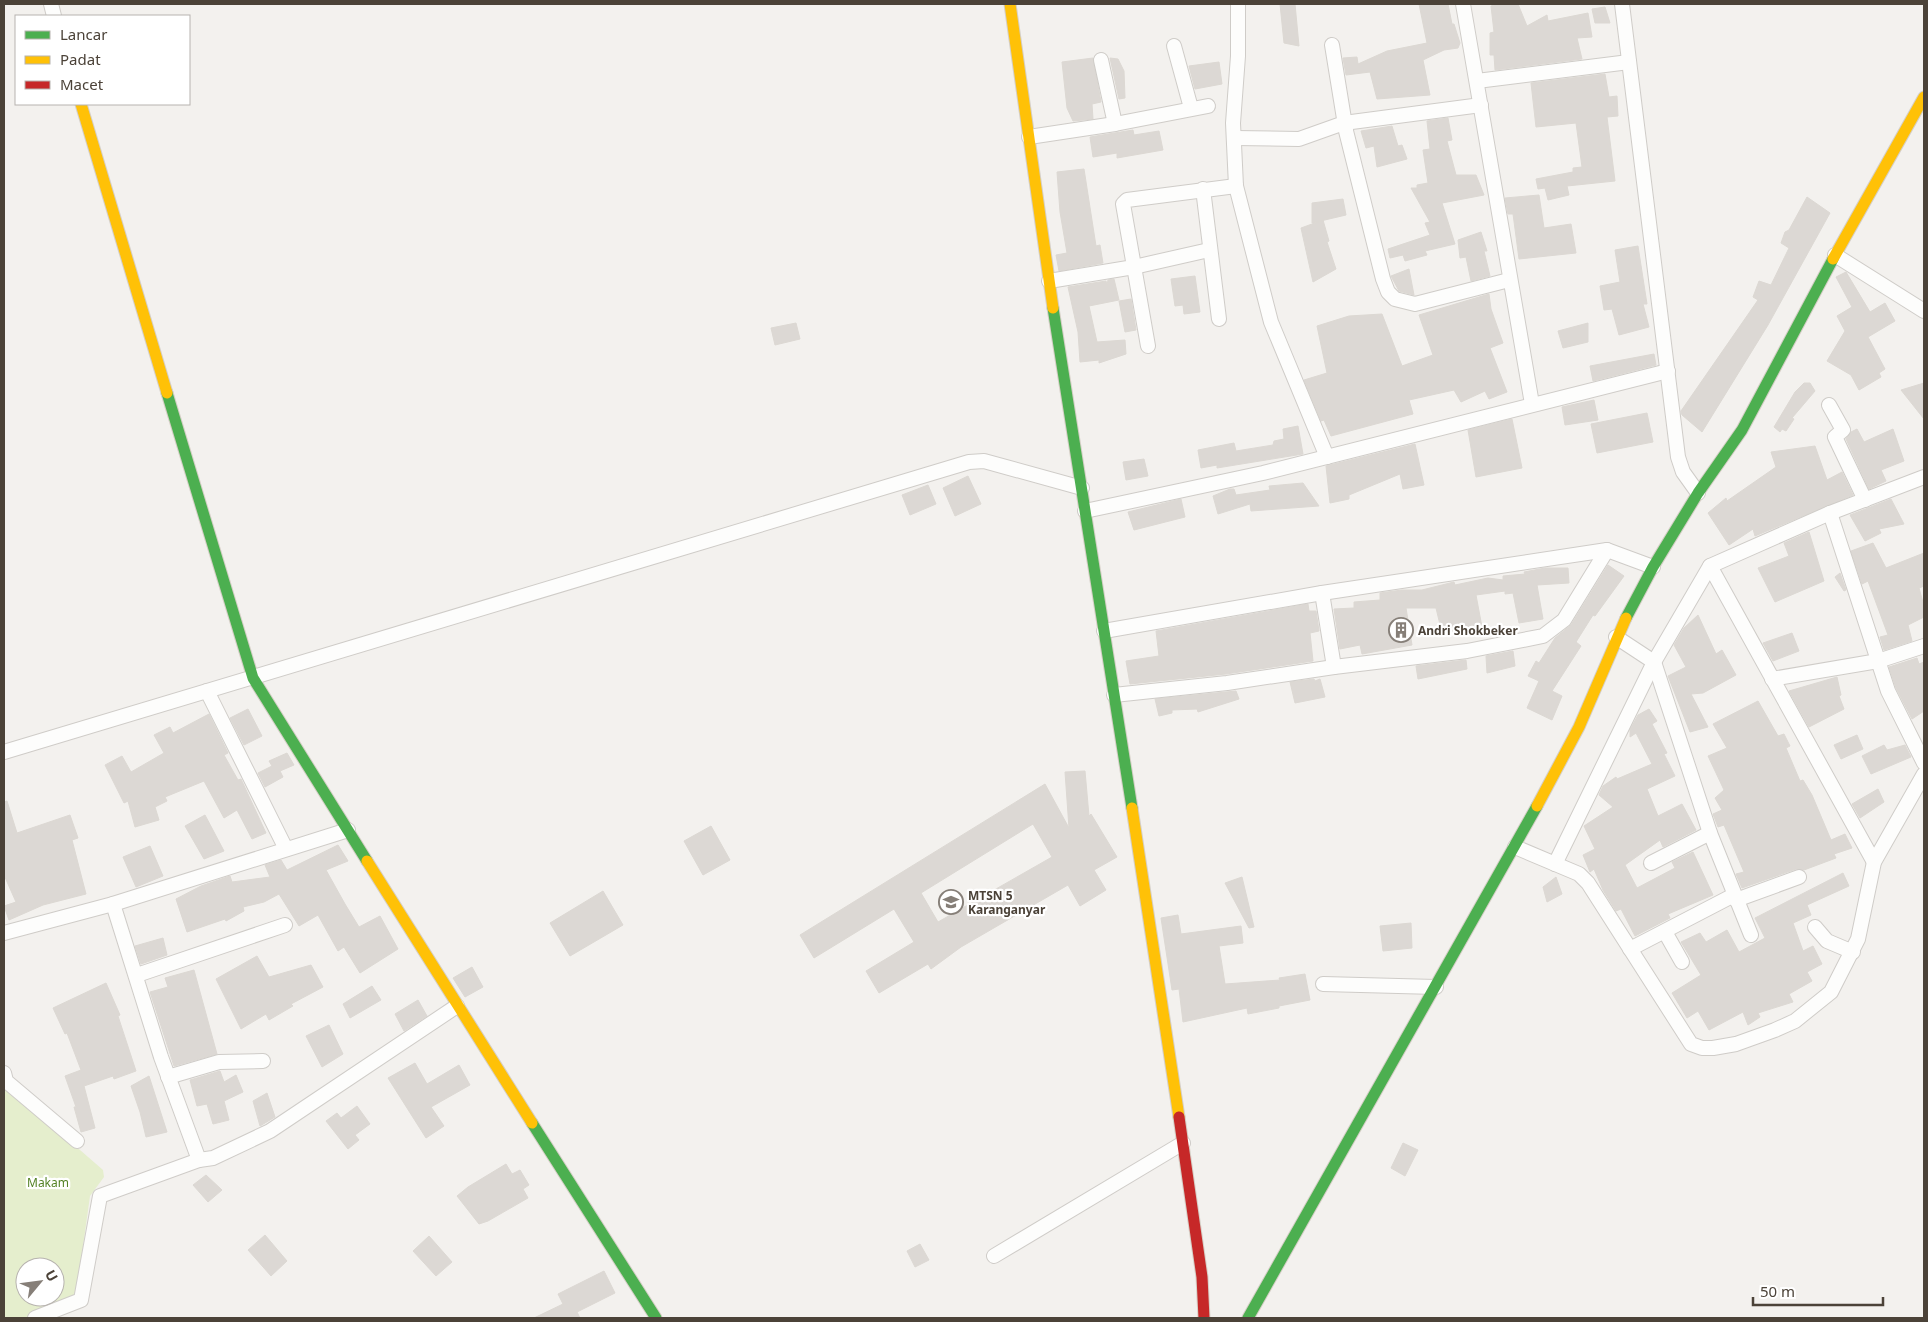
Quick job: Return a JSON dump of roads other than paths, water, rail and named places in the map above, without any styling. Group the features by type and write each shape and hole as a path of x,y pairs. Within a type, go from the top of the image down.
{"main road":[{"path":"1010,4 1038,212 1183,1143 1202,1277 1204,1318"},
{"path":"1248,1318 1436,987 1519,848 1579,727 1616,637 1653,567 1698,493 1742,430 1839,258 1924,98"},
{"path":"81,105 253,678 457,1006 616,1251 656,1318"}],"street":[{"path":"1238,4 1238,56 1234,123 1236,186 1271,322 1327,457"},
{"path":"1463,4 1509,280 1532,404"},
{"path":"1622,4 1678,457 1683,472 1698,493"},
{"path":"1332,44 1344,123 1383,279 1388,292 1395,299 1414,304 1509,280"},
{"path":"1174,46 1191,108"},
{"path":"1101,60 1115,124"},
{"path":"1477,81 1629,62"},
{"path":"1235,138 1299,139 1344,123 1481,105"},
{"path":"1029,137 1115,124 1208,106"},
{"path":"1148,346 1124,202 1203,189 1236,186"},
{"path":"1203,189 1218,319"},
{"path":"1049,281 1134,267 1209,250"},
{"path":"1839,258 1924,311"},
{"path":"1085,511 1327,457 1668,371"},
{"path":"1829,406 1843,430 1835,438 1865,500"},
{"path":"4,752 970,462 984,461 1082,488"},
{"path":"1555,864 1650,660 1710,566 1830,513 1924,477"},
{"path":"1830,513 1878,661 1895,707 1924,763"},
{"path":"1114,695 1227,683 1334,667 1467,651 1543,636 1564,620 1607,550"},
{"path":"1104,631 1322,593 1607,550 1653,567"},
{"path":"1710,566 1874,862"},
{"path":"1322,593 1334,667"},
{"path":"1616,637 1650,660 1710,833 1751,935"},
{"path":"1772,679 1878,661 1924,646"},
{"path":"207,691 286,849"},
{"path":"1519,848 1578,874 1588,882 1691,1044 1702,1048 1713,1048 1754,1038 1795,1021 1831,992 1853,952 1862,927 1874,862 1924,774"},
{"path":"4,933 113,904 348,830"},
{"path":"1651,863 1710,833"},
{"path":"1630,949 1735,898 1799,877"},
{"path":"113,904 168,1077 200,1160"},
{"path":"137,975 285,925"},
{"path":"1815,927 1828,941 1853,952"},
{"path":"1665,932 1682,962"},
{"path":"1324,984 1436,987"},
{"path":"35,1318 80,1300 100,1196 200,1160 213,1158 270,1132 457,1006"},
{"path":"168,1077 219,1062 263,1061"},
{"path":"4,1078 77,1141"},
{"path":"994,1256 1183,1143"}],"place":[{"name":"Andri Shokbeker","path":"1401,630"},
{"name":"MTSN 5 Karanganyar","path":"951,902"}],"park label":[{"name":"Makam","path":"48,1182"}]}
